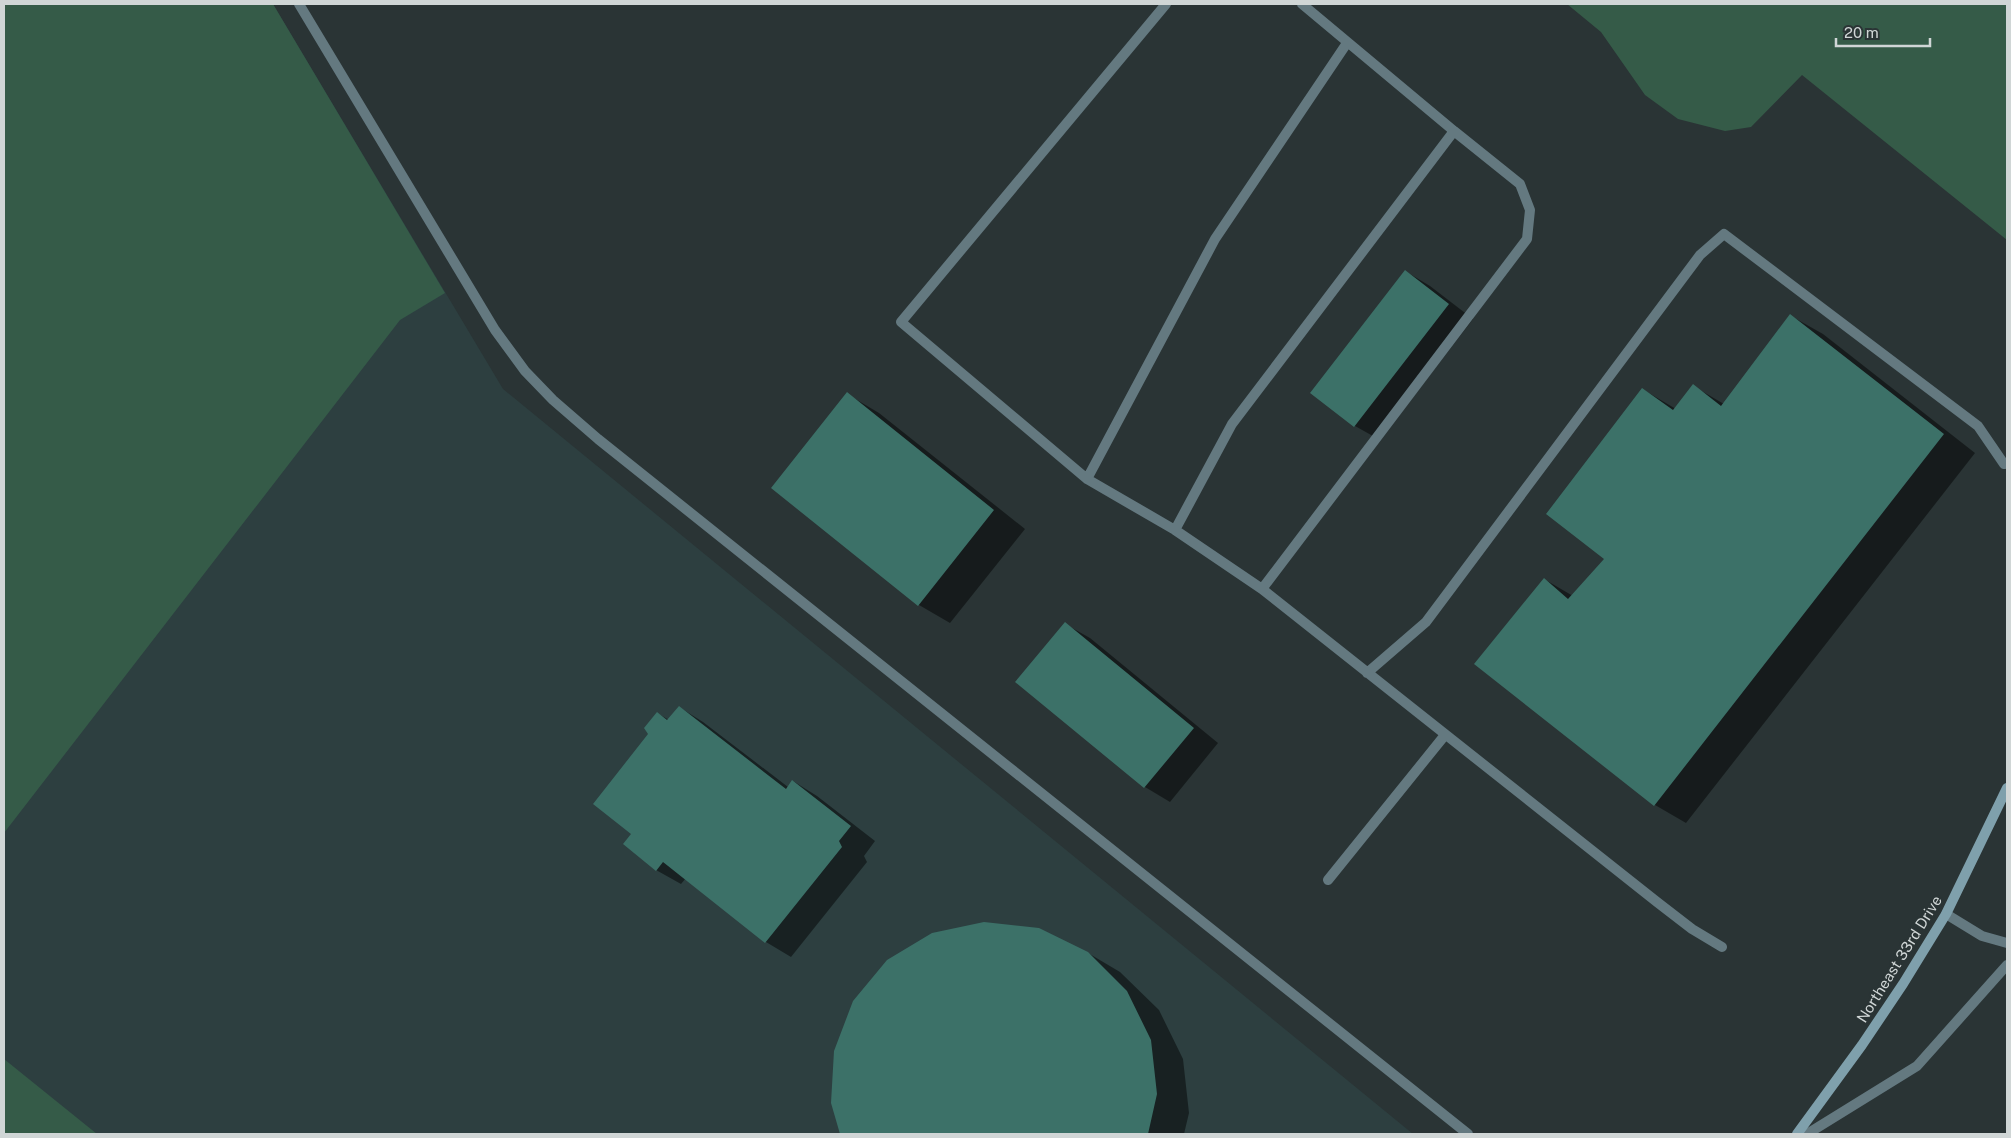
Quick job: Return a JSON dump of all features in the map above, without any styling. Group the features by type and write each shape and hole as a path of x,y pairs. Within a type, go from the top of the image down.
{"main road":[{"name":"Northeast 33rd Drive","path":"1798,1134 1862,1045 1903,984 1946,914 2007,788"}],"street":[{"path":"299,4 495,330 525,371 553,400 598,439 1468,1134"},
{"path":"1166,4 901,322 1087,479 1175,530 1262,589 1678,918 1722,947"},
{"path":"1262,589 1527,239 1530,210 1520,184 1302,4"},
{"path":"1087,479 1215,239 1347,43"},
{"path":"1175,530 1232,424 1454,131"},
{"path":"1368,673 1426,622 1700,255 1724,234 1978,426 2004,464"},
{"path":"1328,880 1445,735"},
{"path":"1946,914 1982,936 2007,943"},
{"path":"1807,1134 1917,1066 2007,965"}],"shaded area":[{"path":"4,4 273,4 503,389 1413,1134 4,1134"}],"green space":[{"path":"4,4 273,4 445,293 400,320 4,833"},
{"path":"1567,4 2007,4 2007,240 1802,75 1751,127 1725,131 1678,119 1645,95 1601,32"},
{"path":"4,1059 97,1134 4,1134"}],"building":[{"path":"1405,270 1449,304 1354,427 1310,393"},
{"path":"1790,314 1944,434 1654,806 1474,664 1544,578 1568,599 1604,559 1546,514 1642,388 1673,410 1693,384 1721,406"},
{"path":"847,392 994,510 918,606 771,488"},
{"path":"1065,622 1194,728 1144,788 1015,682"},
{"path":"679,706 786,789 792,780 851,826 839,841 842,847 765,943 663,862 656,871 623,844 631,834 593,804 648,734 644,728 657,712 667,720"},
{"path":"984,922 1039,928 1088,952 1127,991 1151,1040 1157,1094 1148,1134 840,1134 831,1103 834,1051 853,1001 887,960 932,933"}]}
